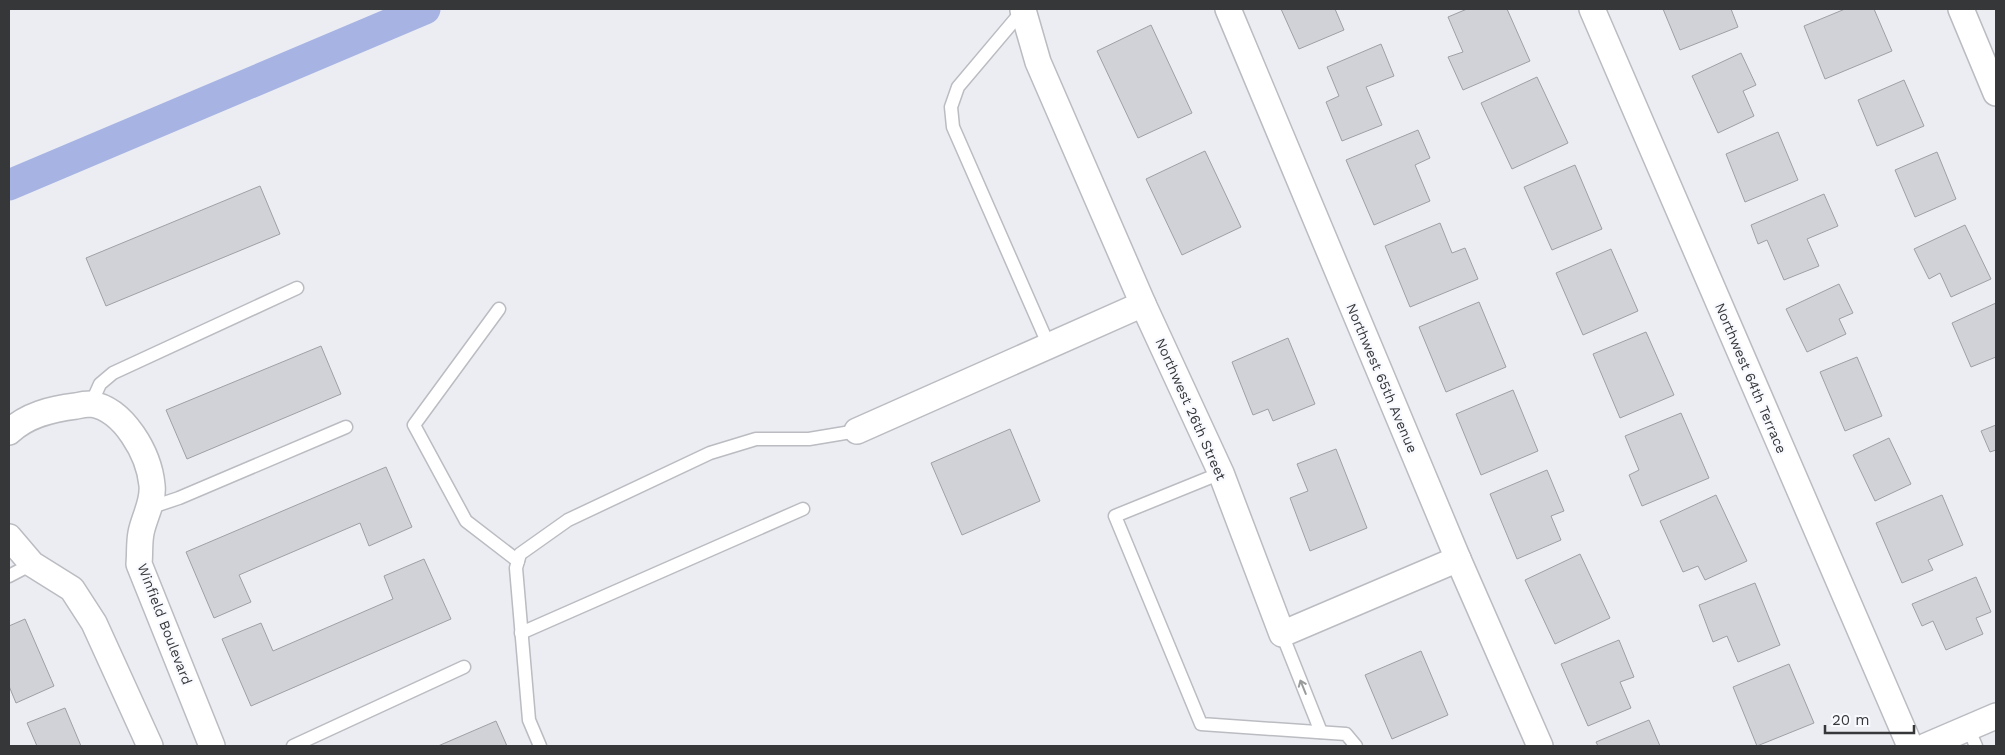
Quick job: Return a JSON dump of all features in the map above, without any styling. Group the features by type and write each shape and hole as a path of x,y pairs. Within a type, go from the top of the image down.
{"street":[{"name":"Northwest 65th Avenue","path":"1228,9 1458,559 1540,746"},
{"name":"Northwest 64th Terrace","path":"1592,9 1910,746"},
{"path":"1961,9 1996,93"},
{"name":"Northwest 26th Street","path":"1023,10 1038,62 1143,304 1221,473 1282,634"},
{"path":"858,431 1143,304"},
{"path":"9,432 19,423 43,412 91,404"},
{"name":"Winfield Boulevard","path":"91,404 113,413 135,436 150,468 152,487 149,508 141,533 139,564 212,746"},
{"path":"9,538 32,564 72,589 94,623 150,746"},
{"path":"1282,634 1458,559"},
{"path":"1926,746 1972,737 1996,716"}],"lane":[{"path":"1023,10 958,87 952,107 953,127 1049,346"},
{"path":"91,404 100,384 113,373 297,288"},
{"path":"499,309 414,425 466,521 518,561"},
{"path":"149,508 179,498 346,427"},
{"path":"540,746 529,720 516,568 520,554 568,520 710,453 756,439 809,440 858,431"},
{"path":"1221,473 1115,516 1201,724 1346,734 1356,746"},
{"path":"521,633 803,509"},
{"path":"9,576 32,564"},
{"path":"1282,634 1321,732"},
{"path":"293,746 464,667"}],"building":[{"path":"1281,9 1335,9 1344,30 1299,49"},
{"path":"1467,9 1507,9 1530,61 1463,90 1448,57 1463,52 1448,17"},
{"path":"1663,9 1731,9 1738,27 1680,50"},
{"path":"1845,9 1874,9 1892,51 1825,79 1804,26"},
{"path":"1151,25 1192,113 1138,138 1097,51"},
{"path":"1381,44 1394,76 1366,87 1382,125 1342,141 1326,102 1339,96 1327,67"},
{"path":"1741,53 1756,85 1743,91 1754,116 1718,133 1692,76"},
{"path":"1537,77 1568,143 1512,169 1481,103"},
{"path":"1904,80 1924,126 1877,146 1858,100"},
{"path":"1418,130 1430,158 1415,165 1430,201 1374,225 1346,160"},
{"path":"1778,132 1798,180 1745,202 1726,154"},
{"path":"1205,151 1241,227 1182,255 1146,179"},
{"path":"1937,152 1956,199 1915,217 1895,170"},
{"path":"1575,165 1602,229 1552,250 1524,187"},
{"path":"260,186 280,234 106,306 86,258"},
{"path":"1824,194 1838,226 1807,239 1819,266 1784,280 1767,240 1758,244 1751,225"},
{"path":"1440,223 1452,253 1465,248 1478,279 1410,307 1385,246"},
{"path":"1965,225 1991,279 1951,297 1940,273 1929,279 1914,249"},
{"path":"1611,249 1638,311 1583,335 1556,273"},
{"path":"1839,284 1853,313 1839,319 1846,334 1807,352 1786,309"},
{"path":"1479,302 1506,367 1446,392 1419,327"},
{"path":"1996,303 1996,357 1971,367 1952,323"},
{"path":"1646,332 1674,395 1620,418 1593,354"},
{"path":"1288,338 1315,404 1273,421 1268,409 1253,415 1232,362"},
{"path":"321,346 341,394 187,459 166,410"},
{"path":"1857,357 1882,416 1845,431 1820,372"},
{"path":"1513,390 1538,451 1481,475 1456,414"},
{"path":"1681,413 1709,478 1642,506 1629,475 1639,470 1625,436"},
{"path":"1996,425 1996,450 1990,452 1981,431"},
{"path":"1010,429 1040,501 962,535 931,463"},
{"path":"1889,438 1911,484 1875,501 1853,455"},
{"path":"1336,449 1367,528 1310,551 1290,498 1308,491 1297,464"},
{"path":"386,467 412,527 369,546 360,523 239,575 251,602 214,618 186,552"},
{"path":"1547,470 1564,511 1551,516 1561,540 1517,559 1490,494"},
{"path":"1716,495 1747,561 1705,580 1698,566 1683,572 1660,521"},
{"path":"1942,495 1963,545 1928,560 1933,570 1902,583 1876,523"},
{"path":"1580,554 1610,618 1555,644 1525,580"},
{"path":"424,559 451,619 251,706 222,639 261,623 273,651 393,599 384,576"},
{"path":"1976,577 1991,612 1976,618 1983,634 1946,650 1933,621 1922,626 1912,604"},
{"path":"1755,583 1780,645 1738,662 1727,636 1713,642 1699,605"},
{"path":"25,619 54,686 16,703 9,686 9,626"},
{"path":"1619,640 1634,677 1620,682 1631,708 1588,726 1561,664"},
{"path":"1421,651 1448,715 1392,739 1365,675"},
{"path":"1789,664 1814,723 1757,746 1733,687"},
{"path":"65,708 81,746 37,746 27,723"},
{"path":"1649,720 1660,746 1598,746 1596,742"},
{"path":"496,721 507,746 438,746"}],"waterway":[{"path":"9,185 425,9"}]}
